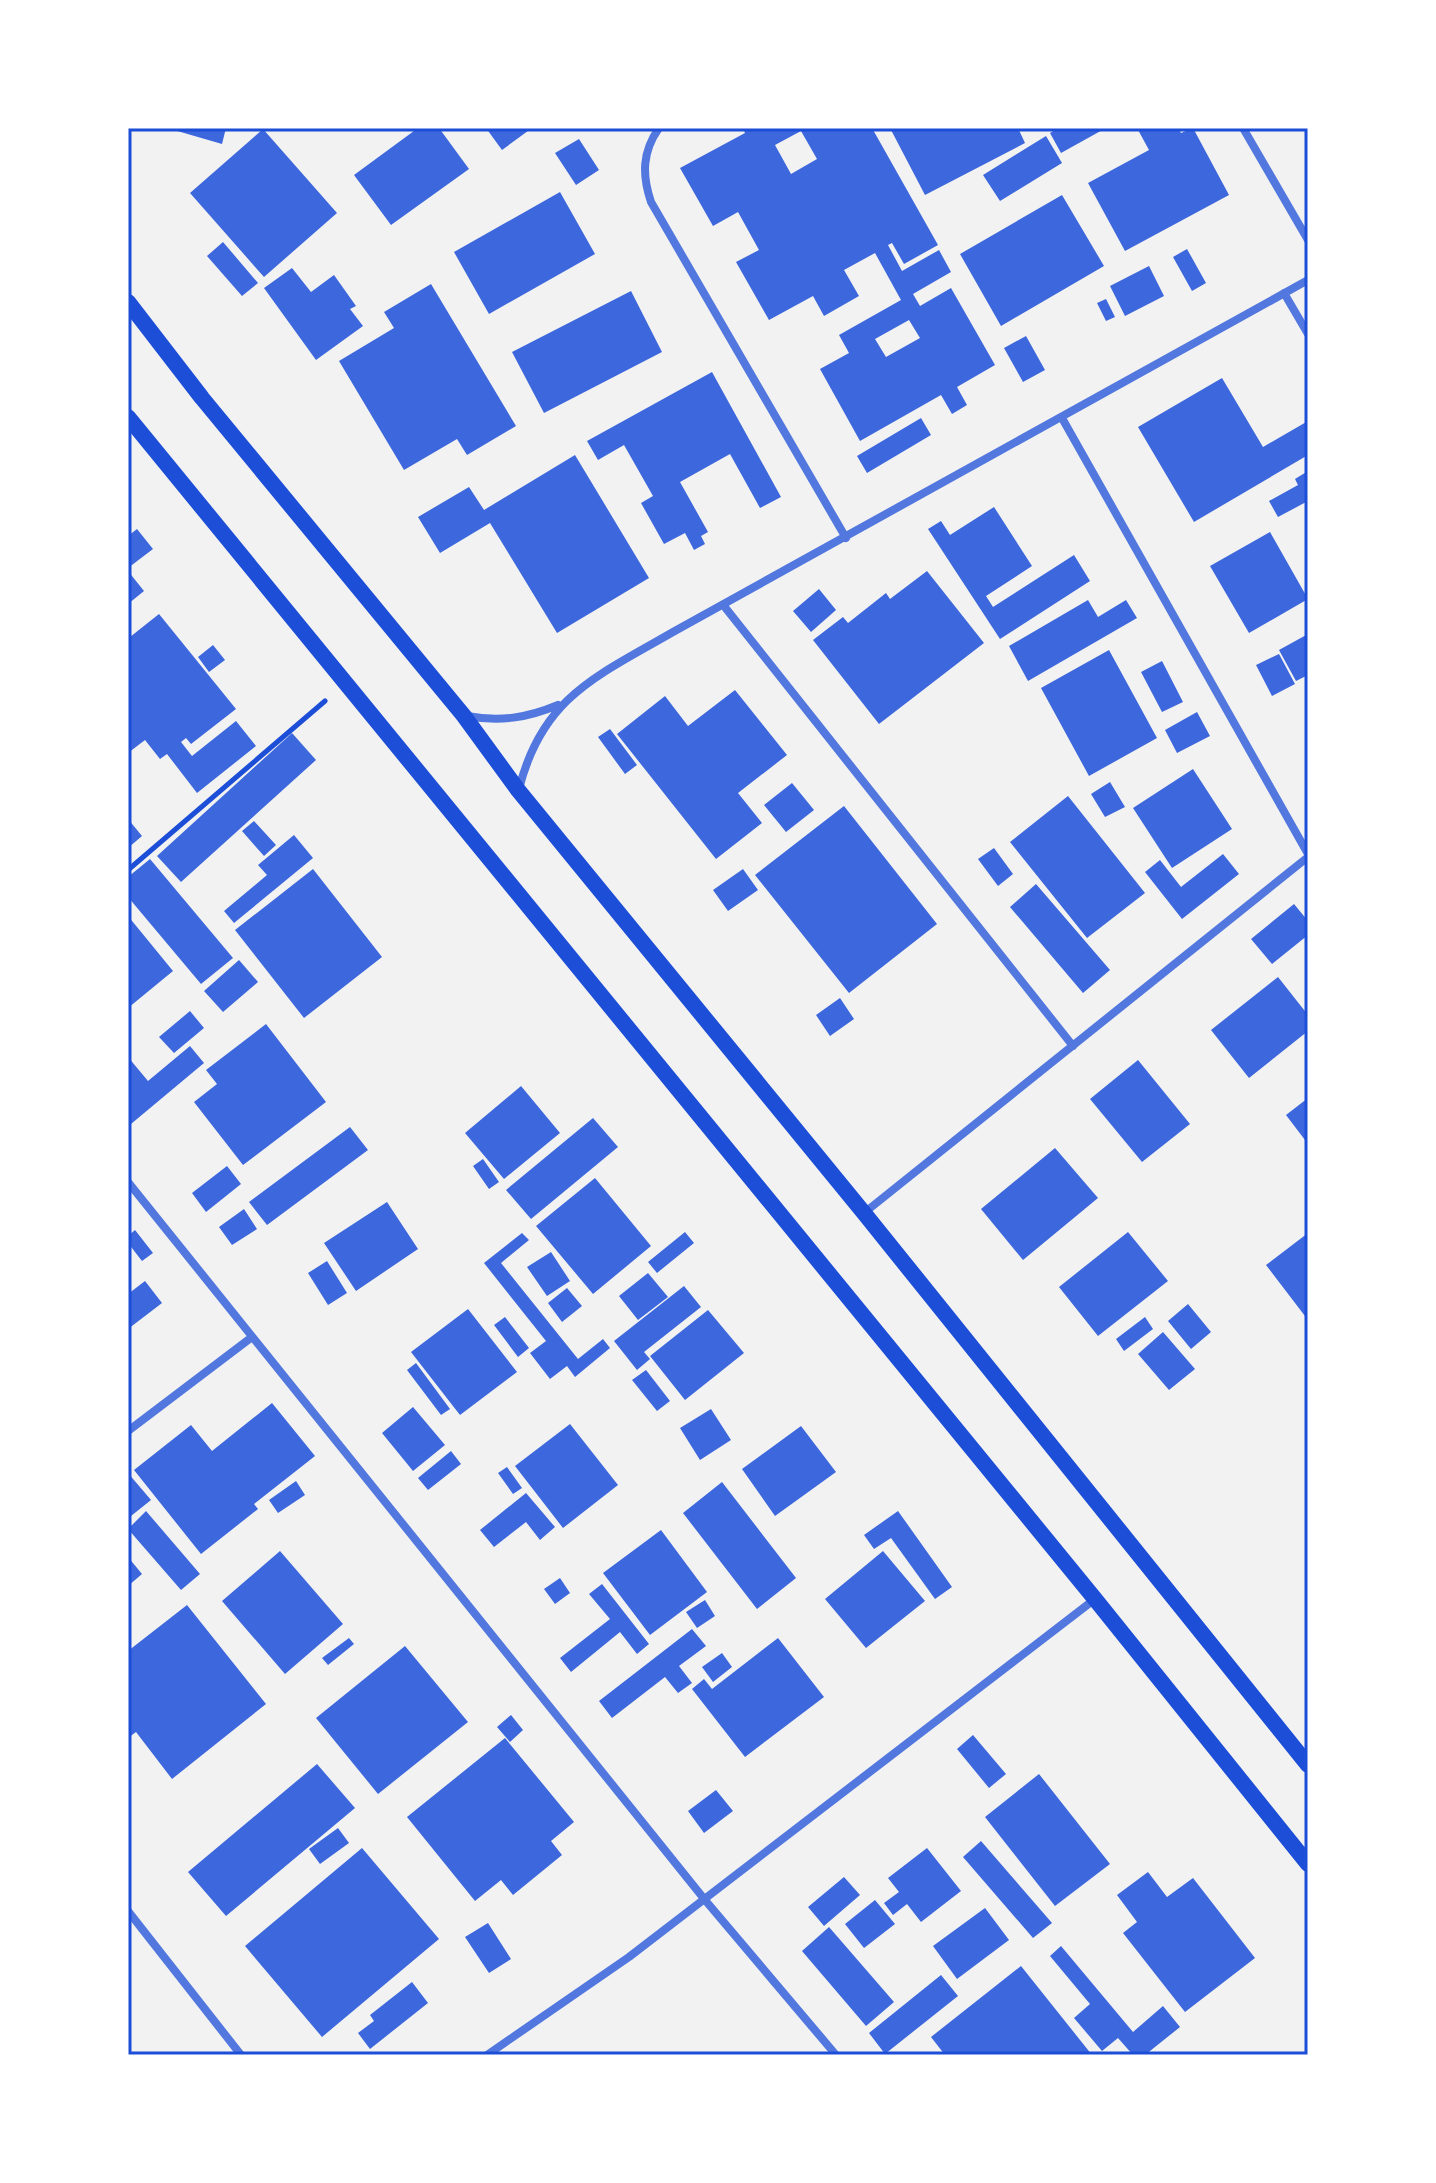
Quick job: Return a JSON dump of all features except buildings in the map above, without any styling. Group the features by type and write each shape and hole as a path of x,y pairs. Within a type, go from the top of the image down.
{"main road":[{"path":"128,302 202,398 464,716 518,790 864,1213 1308,1765"},
{"path":"131,424 1095,1599 1308,1864"}],"street":[{"path":"659,128 644,160 645,182 651,202 846,538"},
{"path":"1243,128 1308,240"},
{"path":"464,716 489,720 515,719 563,703 632,656 1308,280"},
{"path":"1284,293 1308,334"},
{"path":"864,1213 1308,856 1062,418"},
{"path":"724,606 1073,1046"},
{"path":"518,790 534,743 563,703"},
{"path":"128,1182 705,1900 836,2055"},
{"path":"128,1431 252,1337"},
{"path":"487,2055 629,1957 705,1900 1095,1599"},
{"path":"128,1911 241,2055"}],"path":[{"path":"128,870 345,684"}]}
